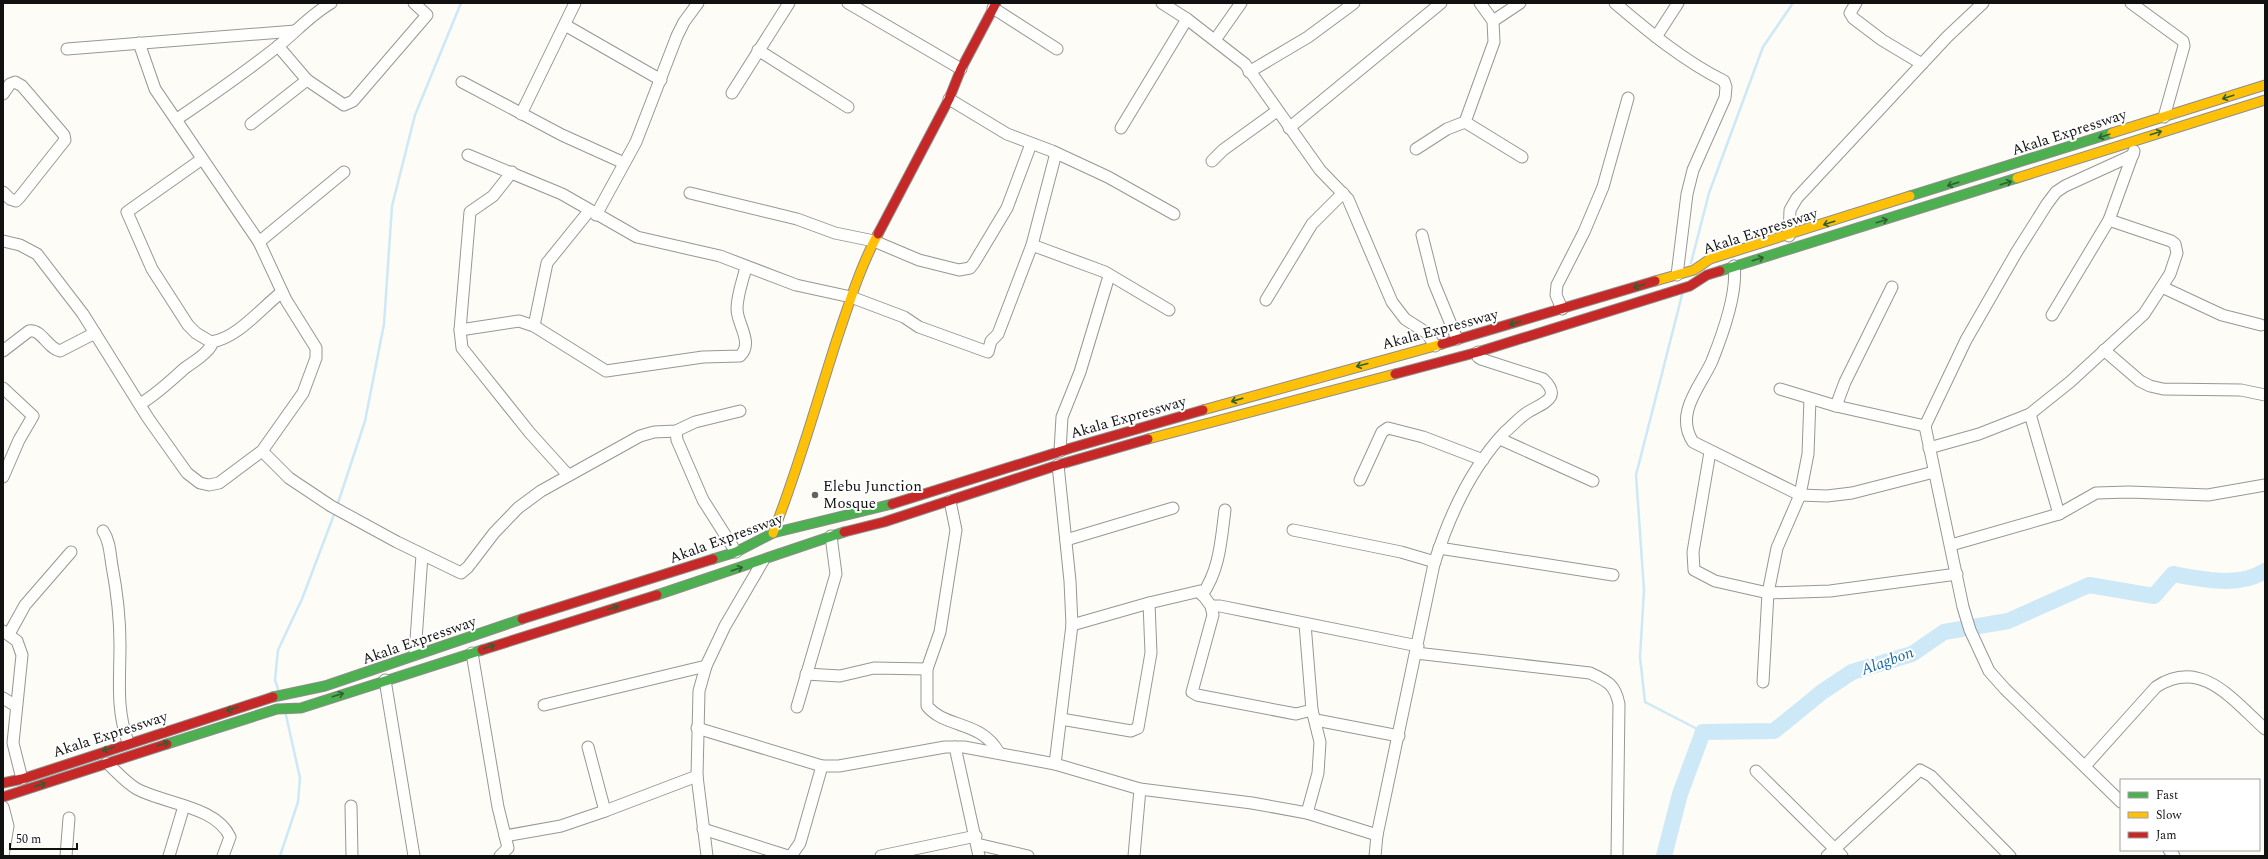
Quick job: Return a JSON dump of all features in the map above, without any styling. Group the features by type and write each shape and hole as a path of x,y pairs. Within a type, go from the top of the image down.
{"main road":[{"path":"773,533 793,482 804,440 851,297 874,241 949,99 961,69 994,5"},
{"name":"Akala Expressway","path":"3,783 22,779 128,742 269,697 292,696 415,654 736,552 773,533 879,508 1060,451 1383,359 1435,346 1694,270 1710,260 2265,85"},
{"name":"Akala Expressway","path":"3,798 277,709 301,708 385,680 763,561 831,536 884,522 1058,465 1215,420 1478,352 1690,286 1707,275 1734,266 2265,100"},
{"path":"2030,160 2032,174"},
{"path":"1851,216 1855,229"},
{"path":"1383,359 1386,375"},
{"path":"879,508 884,522"}],"street":[{"path":"176,119 234,80 278,46 315,12 331,3"},
{"path":"278,46 307,80 337,102 344,105 353,101 397,48 423,22 427,15 414,3"},
{"path":"521,114 575,3"},
{"path":"534,326 547,262 592,213 624,163 636,142 677,36 684,22 698,3"},
{"path":"732,93 789,3"},
{"path":"848,3 961,69"},
{"path":"1162,3 1187,19 1245,64 1249,72 1320,170 1348,199 1392,302 1405,319 1425,332 1435,346"},
{"path":"1215,40 1241,3"},
{"path":"1249,72 1308,37 1354,3"},
{"path":"1289,128 1441,3"},
{"path":"1416,150 1447,129 1465,122 1494,42 1493,21 1480,3"},
{"path":"1493,21 1520,3"},
{"path":"1615,3 1656,37 1702,70 1724,81 1726,87 1725,98 1693,170 1687,194 1677,275"},
{"path":"1656,37 1678,3"},
{"path":"1856,3 1850,13 1853,18 1882,40 1922,64"},
{"path":"1789,236 1790,210 1797,198 1922,64 1982,3"},
{"path":"2131,3 2182,40 2184,46 2164,117"},
{"path":"994,5 1057,49"},
{"path":"1121,128 1187,19"},
{"path":"565,25 661,80"},
{"path":"67,49 295,31"},
{"path":"3,241 20,244 37,254 95,333 140,404 187,473 200,483 209,485 219,483 262,451 303,393 316,358 316,348 282,292 259,242 155,89 139,43"},
{"path":"758,50 848,107"},
{"path":"251,124 307,80"},
{"path":"3,94 10,84 15,82 22,86 64,134 65,140 16,201 10,200 3,192"},
{"path":"462,82 521,114 624,163"},
{"path":"1562,309 1556,295 1557,285 1584,232 1603,187 1628,98"},
{"path":"949,99 1007,134 1056,153 1108,177 1174,214"},
{"path":"1212,161 1223,150 1277,111"},
{"path":"1465,122 1522,157"},
{"path":"2052,315 2109,220 2133,155 2137,139"},
{"path":"690,193 797,219 835,233 874,241 935,265 959,270 970,268 1007,208 1031,144"},
{"path":"468,155 562,194 592,213 637,237 700,250 796,285 851,297 904,318 919,327 988,352 991,341 998,334 1032,245 1056,153"},
{"path":"2120,801 2005,689 1989,671 1970,630 1963,607 1925,426 1966,340 2016,253 2056,192 2065,186 2133,155"},
{"path":"202,159 129,210 127,216 152,269 188,325 196,333 211,342 218,341 235,331 282,292"},
{"path":"259,242 344,172"},
{"path":"512,172 493,196 470,212 460,330 464,353 483,372 530,434 568,475"},
{"path":"1266,300 1312,224 1343,193"},
{"path":"1929,448 1979,434 2030,414 2144,314 2170,274 2177,253 2175,244 2171,241 2109,220"},
{"path":"1422,235 1434,283 1457,339"},
{"path":"1032,245 1105,272 1109,276 1169,310"},
{"path":"1734,266 1735,287 1726,319 1711,361 1692,396 1687,416 1689,436 1693,442 1710,452 1741,465 1764,479 1800,495 1827,496 1852,492 1934,472"},
{"path":"460,330 520,321 534,326 603,371 703,357 740,356 745,345 745,336 737,311 746,267"},
{"path":"1060,451 1062,417 1080,372 1109,276"},
{"path":"1836,406 1845,382 1892,287"},
{"path":"2162,287 2222,315 2261,325"},
{"path":"3,351 28,331 37,332 52,348 60,351 95,333"},
{"path":"140,404 155,395 206,353 211,346 211,342"},
{"path":"2104,350 2140,381 2150,386 2163,389 2241,390 2265,395"},
{"path":"1375,856 1377,835 1439,548 1460,498 1483,460 1500,438 1527,412 1549,400 1552,389 1543,379 1535,375 1481,360 1478,357 1478,352"},
{"path":"3,388 33,416 19,440 3,477"},
{"path":"1780,389 1836,406 1925,426"},
{"path":"1762,682 1768,593 1777,548 1800,495 1808,454 1810,399"},
{"path":"262,451 289,478 331,506 422,555 457,572 464,572 494,533 518,508 541,491 568,475 640,436 654,432 676,431 695,422 740,411"},
{"path":"2030,414 2059,514"},
{"path":"1360,480 1382,432 1388,428 1423,437 1483,460"},
{"path":"676,431 677,440 703,500 736,552"},
{"path":"1500,438 1593,481"},
{"path":"1710,452 1693,552 1694,570 1715,581 1768,593 1830,591 1957,574"},
{"path":"1055,764 1072,625 1066,540 1058,465"},
{"path":"1951,545 2059,514 2096,493 2129,492 2208,495 2265,485"},
{"path":"950,501 956,530 940,632 927,668 927,706 931,710 989,738 999,753"},
{"path":"1066,540 1173,508"},
{"path":"1202,595 1211,582 1218,562 1225,510"},
{"path":"1293,530 1401,552 1435,562"},
{"path":"103,531 108,540 116,590 120,646 120,718 128,742"},
{"path":"797,707 836,574 831,536"},
{"path":"1439,548 1613,575"},
{"path":"22,779 12,743 22,655 17,641 6,633 25,605 71,552"},
{"path":"415,654 422,555"},
{"path":"707,856 697,776 699,691 706,666 726,626 763,561"},
{"path":"1072,625 1148,603 1198,591 1211,606 1213,616 1192,692 1204,696 1296,714 1314,715 1399,736"},
{"path":"1061,719 1130,731 1138,728 1151,653 1148,603"},
{"path":"1211,606 1220,606 1417,649 1590,673 1608,682 1616,692 1618,704 1617,856"},
{"path":"1305,624 1314,715 1320,742 1318,773 1307,813"},
{"path":"472,653 508,848 500,856"},
{"path":"544,705 706,666"},
{"path":"806,674 840,676 874,668 927,668"},
{"path":"2085,766 2156,687 2167,680 2177,677 2204,679 2217,686 2265,728"},
{"path":"385,680 414,856"},
{"path":"3,698 16,706"},
{"path":"697,728 822,766 839,766 955,747 999,753 1055,764 1140,789 1252,803 1307,813 1377,835"},
{"path":"588,747 605,811"},
{"path":"955,747 979,856"},
{"path":"107,763 138,789 216,820 226,828 230,837 223,856"},
{"path":"791,856 800,843 822,766"},
{"path":"1756,771 1834,854 1920,770 1931,776 2010,856"},
{"path":"505,836 561,826 697,776"},
{"path":"1134,856 1140,789"},
{"path":"169,856 184,806"},
{"path":"351,806 352,856"},
{"path":"3,807 8,826 3,856"},
{"path":"66,856 69,818"},
{"path":"703,829 788,856"},
{"path":"881,856 976,840 1028,856"}],"waterway":[{"path":"337,506 365,421 384,324 392,206 415,115 461,3"},
{"path":"1691,263 1709,193 1763,47 1793,3"},
{"path":"1682,295 1636,475 1644,590 1640,657 1645,702 1703,732"},
{"path":"278,689 275,680 278,650 302,599 335,512"},
{"name":"Alagbon","path":"1664,856 1680,794 1703,732 1774,731 1822,692 1852,672 1912,654 1944,632 2008,621 2089,585 2154,596 2173,574 2208,580 2232,581 2255,576 2265,571"},
{"path":"280,856 298,802 300,778 286,715"}],"traffic: fast":[{"path":"1910,196 2112,133"},
{"path":"1720,271 2017,178"},
{"path":"713,559 736,552 773,533 892,504"},
{"path":"657,595 844,532"},
{"path":"273,697 325,686 522,619"},
{"path":"167,744 277,709 301,708 482,650"}],"traffic: slow":[{"path":"2112,133 2265,85"},
{"path":"2017,178 2265,100"},
{"path":"1655,281 1694,270 1710,259 1910,196"},
{"path":"773,533 799,461 850,299 860,272 878,234"},
{"path":"1203,410 1442,344"},
{"path":"1148,439 1395,374"}],"traffic: jam":[{"path":"878,234 949,99 961,69 996,3"},
{"path":"1395,374 1478,352 1690,286 1707,275 1720,271"},
{"path":"1442,344 1655,281"},
{"path":"892,504 1071,448 1203,410"},
{"path":"844,532 884,522 1058,465 1148,439"},
{"path":"522,619 713,559"},
{"path":"482,650 657,595"},
{"path":"3,783 22,779 273,697"},
{"path":"3,797 167,744"}],"place":[{"name":"Elebu Junction Mosque","path":"815,495"}]}
